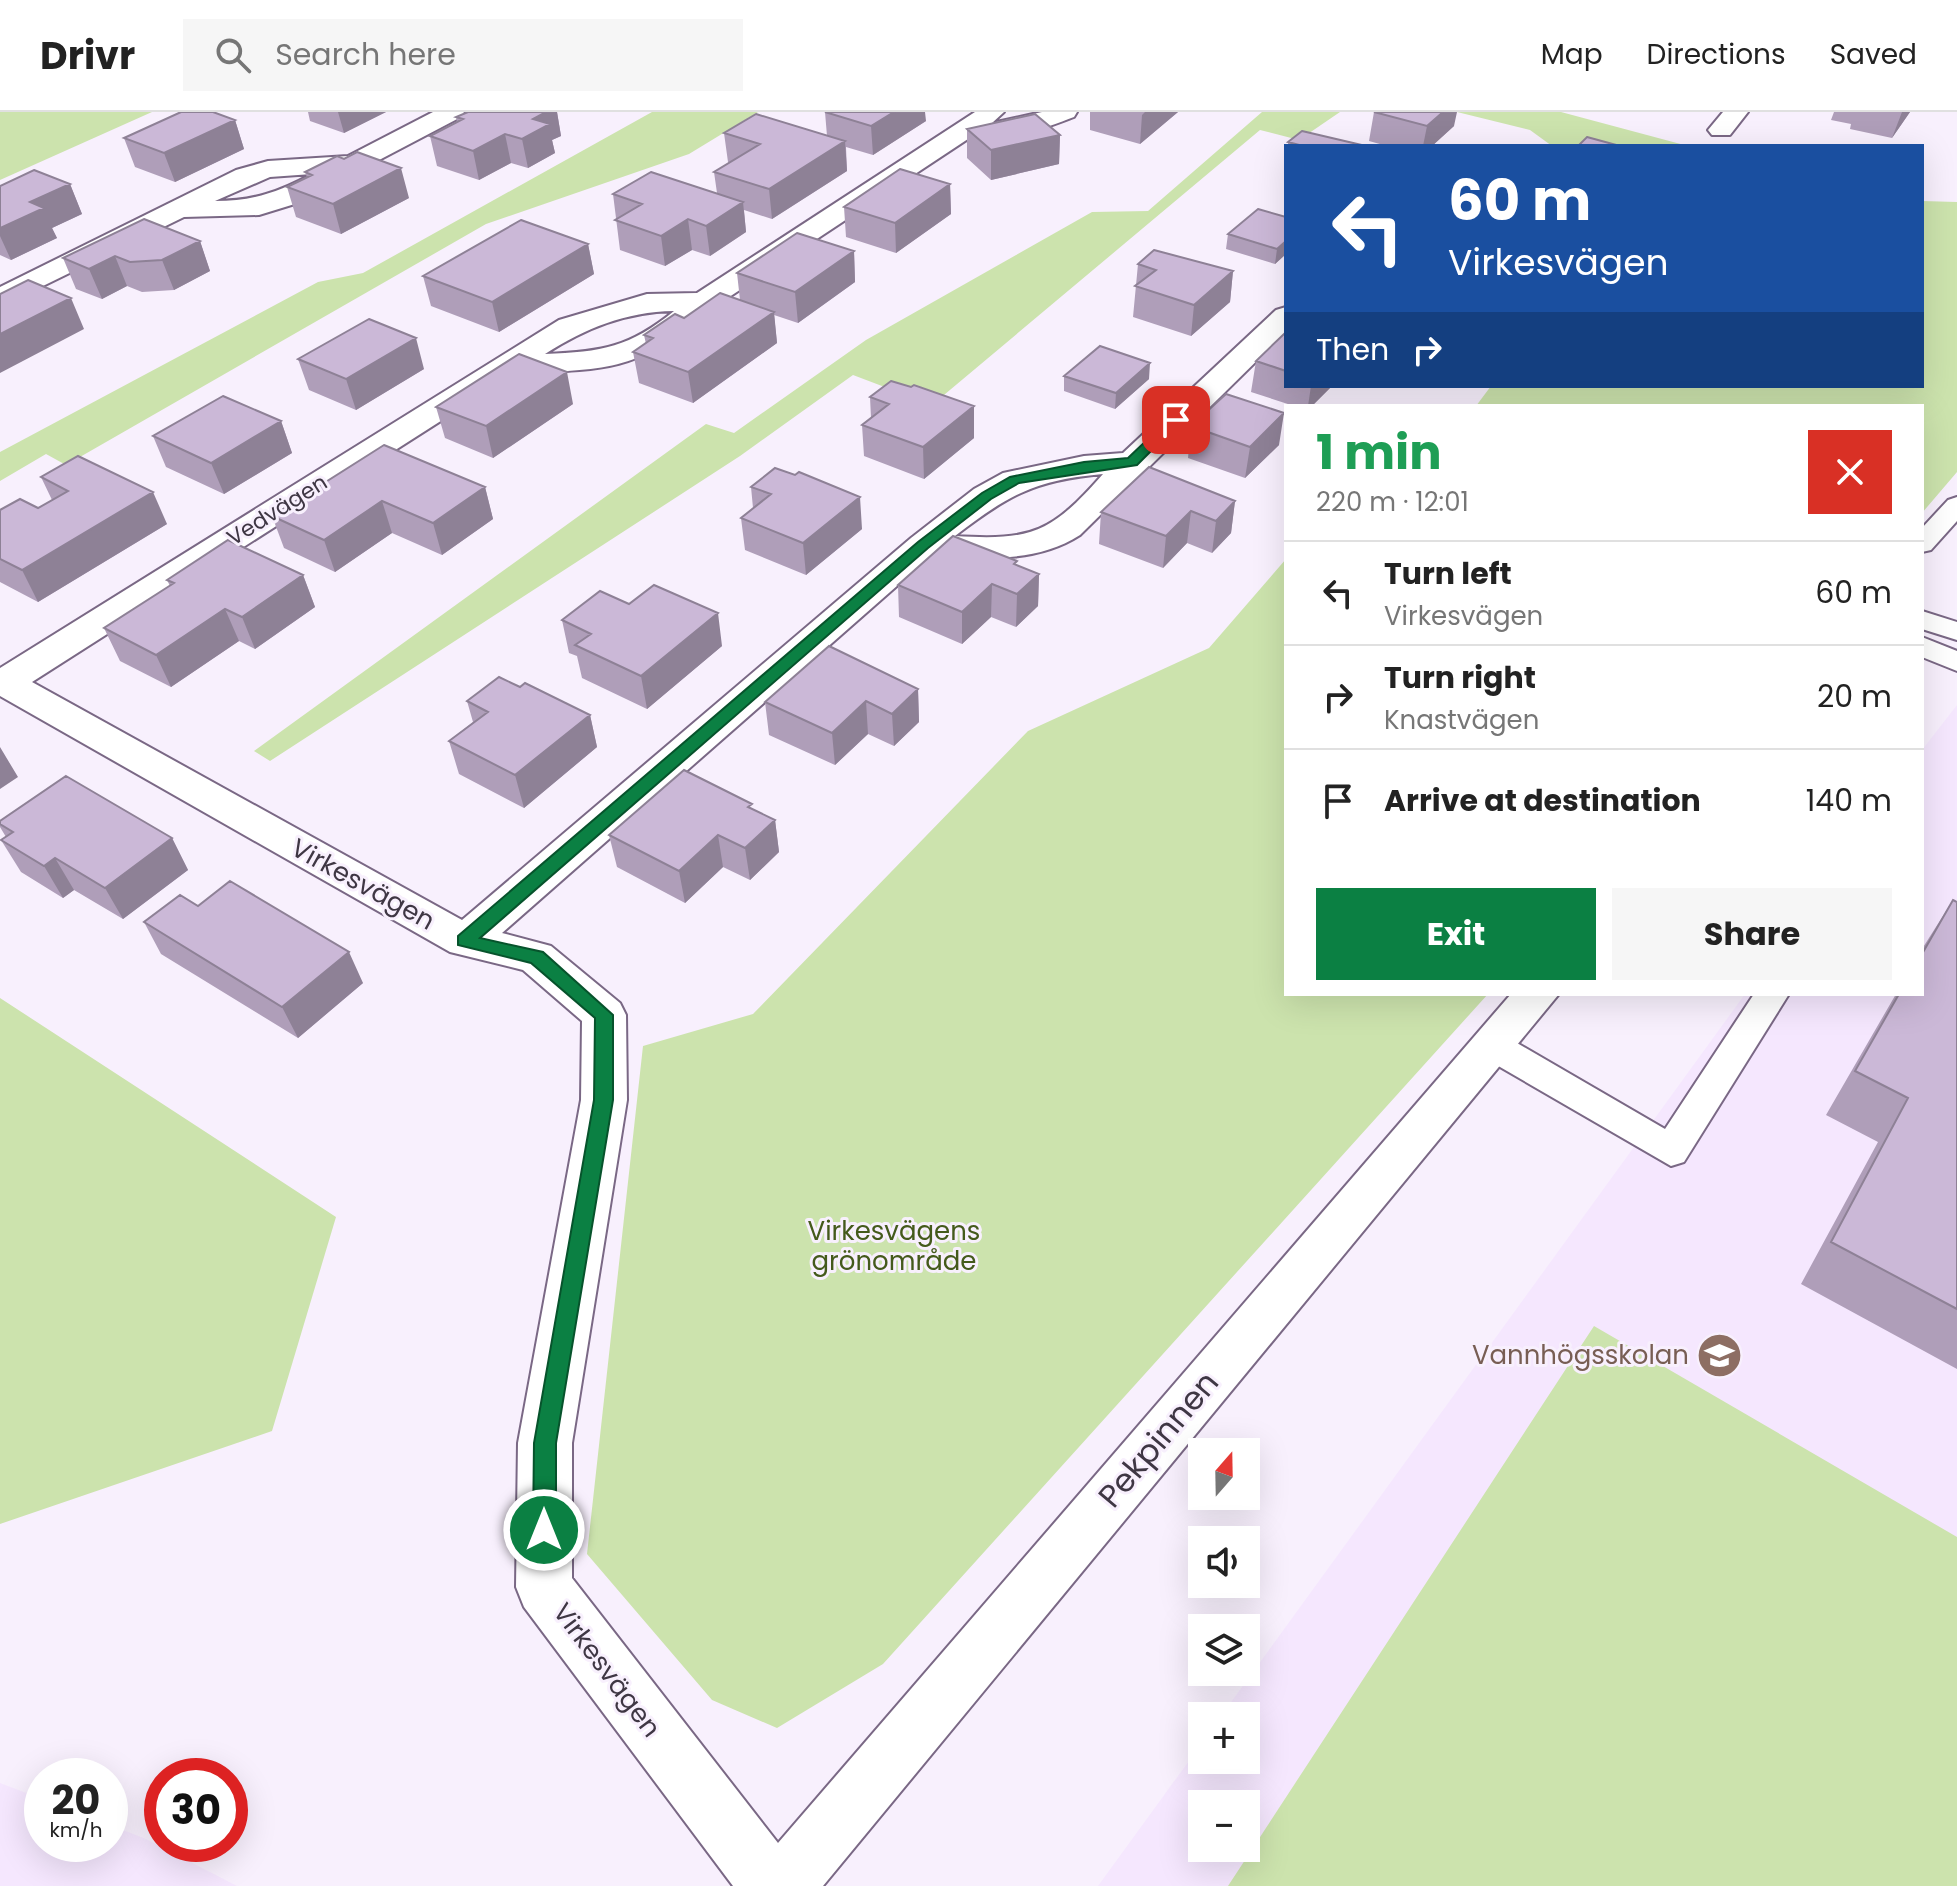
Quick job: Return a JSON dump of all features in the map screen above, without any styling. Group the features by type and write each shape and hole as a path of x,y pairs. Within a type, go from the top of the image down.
{"street":[{"path":"0,298 268,169 353,163 452,112"},
{"path":"508,364 572,362 626,353 650,344 704,301 992,112"},
{"path":"954,137 1028,126 1065,112"},
{"name":"Vedvägen","path":"2,681 569,326 597,315 647,303 704,301"},
{"path":"923,545 1002,547 1044,541 1073,523 1132,462 1284,318"},
{"path":"465,941 923,545 986,496 1015,480 1084,466 1132,462"},
{"name":"Virkesvägen","path":"2,681 465,941 536,957 604,1015 604,1100 545,1443 544,1587 772,1886"},
{"name":"Pekpinnen","path":"782,1886 1535,996"}],"lane":[{"path":"1924,542 1957,505"},
{"path":"1924,621 1957,631"},
{"path":"1924,647 1957,662"},
{"path":"1493,1046 1671,1151 1771,996"}],"shaded area":[{"name":"Vannhögsskolan","path":"1957,705 1957,1886 1098,1886 1188,1762 1188,1774 1260,1774 1260,1702 1231,1702 1243,1686 1260,1686 1260,1662 1744,996 1924,996 1924,747"},
{"path":"0,1783 24,1792 24,1862 128,1862 128,1832 144,1838 144,1862 191,1862 237,1886 0,1886"}],"green space":[{"path":"0,112 152,112 0,180"},
{"path":"652,112 758,112 689,154 486,224 66,465 46,454 0,481 0,452 318,282 363,273"},
{"path":"1262,112 1340,112 1299,140 1260,130 932,405 853,375 740,456 270,761 254,751 706,424 734,433 866,340 1092,212 1148,211"},
{"path":"1457,112 1561,112 1681,144 1549,144 1530,130"},
{"path":"1924,201 1957,202 1957,472 1924,511 1924,404 1478,404 1490,388 1924,388"},
{"name":"Virkesvägens grönområde","path":"1284,561 1284,996 1486,996 883,1664 777,1728 712,1700 587,1554 643,1046 753,1014 1028,731 1209,648"},
{"path":"0,998 336,1217 272,1431 0,1524"},
{"path":"1594,1326 1957,1537 1957,1886 1228,1886 1244,1862 1260,1862 1260,1837"}],"building":[{"path":"181,112 213,112 235,120 164,153 124,138"},
{"path":"468,112 546,112 533,119 550,124 522,139 505,134 473,151 430,136 463,119 456,117"},
{"path":"825,112 894,112 871,126"},
{"path":"1374,112 1443,112 1427,126"},
{"path":"756,114 845,141 769,189 714,172 760,144 724,133"},
{"path":"1035,114 1060,135 991,150 967,129"},
{"path":"1302,131 1357,144 1296,144 1288,142"},
{"path":"1587,137 1613,144 1580,144"},
{"path":"357,152 401,168 333,204 287,187 312,175 305,172 337,156 344,159"},
{"path":"900,169 950,184 895,223 844,207"},
{"path":"34,170 70,184 30,202 44,208 0,228 0,186"},
{"path":"651,172 743,202 706,226 688,219 661,236 615,220 642,204 613,194"},
{"path":"1258,209 1284,216 1284,243 1277,249 1228,234"},
{"path":"144,219 200,241 162,260 130,262 115,256 89,269 63,258"},
{"path":"521,220 588,244 492,302 423,276"},
{"path":"797,233 854,251 795,292 737,273"},
{"path":"1154,250 1233,271 1194,305 1135,286 1156,270 1138,264"},
{"path":"28,280 71,298 0,334 0,294"},
{"path":"720,293 774,312 688,372 633,352 653,338 644,335 675,314 684,318"},
{"path":"369,319 416,338 346,379 298,359"},
{"path":"1284,334 1284,370 1256,361"},
{"path":"1100,346 1150,363 1116,393 1064,376"},
{"path":"519,354 567,372 486,426 436,407"},
{"path":"891,381 911,387 914,385 974,406 923,447 862,425 889,404 870,397"},
{"path":"1226,394 1284,413 1250,447 1191,426"},
{"path":"223,396 281,421 211,463 153,436"},
{"path":"384,445 485,487 433,523 382,501 324,540 272,516"},
{"path":"78,456 153,492 22,570 0,559 0,510 20,499 38,508 68,491 41,477"},
{"path":"1149,467 1235,501 1216,521 1191,511 1166,536 1101,512"},
{"path":"775,468 795,475 799,472 860,497 803,543 741,518 771,494 751,487"},
{"path":"953,536 1017,561 1014,564 1039,574 1017,594 992,584 962,612 898,585"},
{"path":"228,540 303,575 242,617 225,609 156,655 104,628 174,583 167,580"},
{"path":"654,585 718,613 641,676 575,645 591,634 562,620 600,591 629,604"},
{"path":"829,646 918,689 892,714 866,701 832,733 765,702"},
{"path":"499,677 520,687 525,683 590,715 515,775 449,741 488,712 467,701"},
{"path":"684,770 752,804 748,807 775,820 745,848 718,835 679,871 609,835"},
{"path":"66,776 172,838 105,888 55,858 44,866 1,840 13,832 0,821"},
{"path":"230,881 349,952 282,1007 144,922 180,895 198,906"},
{"path":"1953,900 1957,902 1957,1309 1831,1242 1908,1098 1855,1071 1898,996 1924,996 1924,951"}],"place":[{"name":"Vannhögsskolan","path":"1720,1355"}],"route":[{"path":"544,1530 545,1443 604,1100 604,1015 536,957 465,941 923,545 986,496 1015,480 1084,466 1132,462 1176,420"}]}
